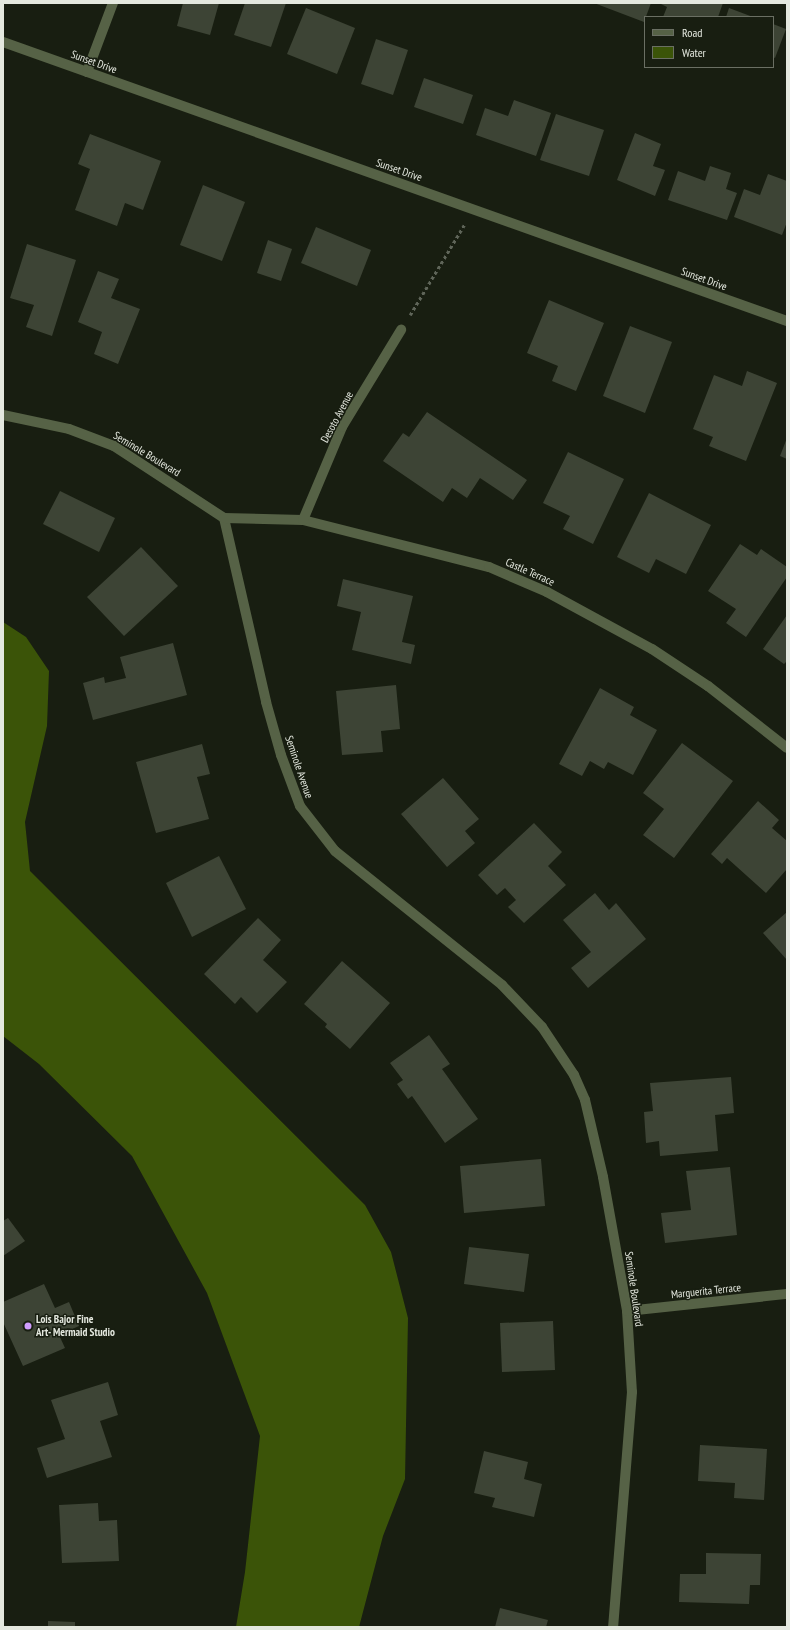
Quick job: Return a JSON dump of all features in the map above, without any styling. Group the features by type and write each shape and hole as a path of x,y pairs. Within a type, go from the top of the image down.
{"street":[{"path":"87,72 112,3"},
{"name":"Sunset Drive","path":"3,42 787,321"},
{"name":"Desoto Avenue","path":"303,520 342,427 401,330"},
{"name":"Seminole Boulevard","path":"3,416 69,428 114,446 224,518"},
{"name":"Castle Terrace","path":"224,518 303,520 460,558 547,592 658,652 708,686 787,748"},
{"name":"Seminole Avenue","path":"224,518 266,702 281,755 300,806 335,851 502,985"},
{"name":"Seminole Boulevard","path":"502,985 542,1027 574,1075 585,1100 604,1178 627,1311 632,1409 613,1627"},
{"name":"Marguerita Terrace","path":"627,1311 787,1294"}],"path":[{"path":"401,330 474,209"}],"water":[{"path":"3,622 26,637 49,671 47,726 25,822 30,871 365,1205 391,1252 408,1318 405,1479 383,1536 359,1627 236,1627 245,1572 260,1436 207,1293 132,1156 39,1064 3,1036"}],"building":[{"path":"183,3 219,3 210,35 177,26"},
{"path":"245,3 286,3 271,47 234,35"},
{"path":"594,3 651,3 646,16 644,16 644,22"},
{"path":"659,3 723,3 718,16 663,16 667,7"},
{"path":"306,8 355,28 337,74 287,54"},
{"path":"729,8 750,16 726,16"},
{"path":"774,24 786,29 774,58"},
{"path":"376,39 408,50 393,95 361,84"},
{"path":"424,78 473,95 463,124 414,107"},
{"path":"514,100 551,113 536,156 476,135 485,108 508,116"},
{"path":"556,114 604,130 589,176 540,160"},
{"path":"635,133 661,144 653,166 665,170 655,196 617,180"},
{"path":"90,134 161,161 143,210 125,203 117,226 75,210 90,169 78,164"},
{"path":"710,166 731,173 726,189 737,193 727,220 668,200 678,171 705,181"},
{"path":"768,174 787,181 787,222 782,235 734,217 744,189 760,195"},
{"path":"203,185 245,202 222,261 180,245"},
{"path":"316,227 371,250 357,286 301,263"},
{"path":"268,240 292,249 281,281 257,273"},
{"path":"27,244 76,260 52,336 26,327 34,305 10,298"},
{"path":"98,271 119,279 111,298 140,309 118,364 94,354 102,332 78,322"},
{"path":"549,300 604,323 576,391 552,381 558,366 527,353"},
{"path":"630,326 672,342 645,413 603,396"},
{"path":"747,371 777,383 746,461 709,446 713,437 693,429 714,375 742,386"},
{"path":"427,412 527,480 513,500 480,478 467,498 452,488 443,502 383,461 403,433 409,437"},
{"path":"787,438 787,459 780,456"},
{"path":"568,452 624,479 593,544 563,529 570,516 543,503"},
{"path":"60,491 115,518 99,552 43,524"},
{"path":"649,493 711,525 686,574 656,559 649,573 617,557"},
{"path":"740,544 757,555 761,549 787,567 787,577 746,637 726,623 736,609 708,591"},
{"path":"141,547 178,586 124,636 87,597"},
{"path":"343,579 413,596 402,642 415,645 411,664 352,650 361,612 337,606"},
{"path":"787,615 787,661 784,664 763,649"},
{"path":"173,643 187,695 93,720 83,683 104,677 105,683 126,678 120,657"},
{"path":"396,685 400,729 381,731 383,752 342,755 336,691"},
{"path":"600,688 634,707 630,715 657,730 633,775 608,762 604,769 590,761 582,776 559,764"},
{"path":"682,743 733,781 674,858 643,835 664,809 643,793"},
{"path":"202,744 210,774 197,777 209,819 156,833 136,762"},
{"path":"443,778 479,819 465,831 475,843 447,867 401,814"},
{"path":"758,801 779,820 772,828 787,841 787,869 766,893 727,858 722,864 711,854"},
{"path":"534,823 562,852 548,866 566,885 524,923 508,907 516,900 505,888 497,895 478,875"},
{"path":"219,856 246,909 192,937 166,883"},
{"path":"595,893 609,910 616,903 646,939 588,988 571,968 591,952 563,920"},
{"path":"787,912 787,960 763,933"},
{"path":"258,918 281,940 263,960 287,982 257,1013 241,997 235,1004 204,974"},
{"path":"342,961 390,1003 350,1049 325,1027 327,1024 304,1004"},
{"path":"429,1035 450,1064 442,1069 478,1119 445,1143 412,1096 408,1099 397,1084 403,1080 390,1063"},
{"path":"731,1077 734,1113 715,1115 718,1151 660,1156 659,1141 646,1143 644,1112 653,1111 650,1083"},
{"path":"541,1159 545,1206 464,1213 460,1166"},
{"path":"730,1167 737,1235 665,1243 661,1213 691,1210 686,1171"},
{"path":"8,1218 25,1241 3,1256 3,1221"},
{"path":"469,1247 529,1254 524,1292 464,1284"},
{"path":"44,1284 55,1308 69,1302 79,1326 59,1335 65,1348 23,1366 3,1322 3,1302"},
{"path":"553,1321 555,1370 502,1372 500,1323"},
{"path":"108,1382 118,1415 100,1421 112,1457 47,1478 37,1448 65,1439 51,1400"},
{"path":"700,1445 767,1449 764,1500 734,1498 735,1483 698,1481"},
{"path":"484,1451 528,1462 524,1479 542,1484 534,1517 492,1507 495,1498 474,1493"},
{"path":"98,1503 99,1521 117,1520 119,1561 62,1563 59,1505"},
{"path":"706,1553 761,1554 760,1585 750,1585 749,1604 679,1602 680,1574 706,1574"},
{"path":"500,1608 548,1620 546,1627 495,1627"},
{"path":"48,1621 75,1622 75,1627 48,1627"}],"place":[{"name":"Lois Bajor Fine Art- Mermaid Studio","path":"28,1326"}]}
